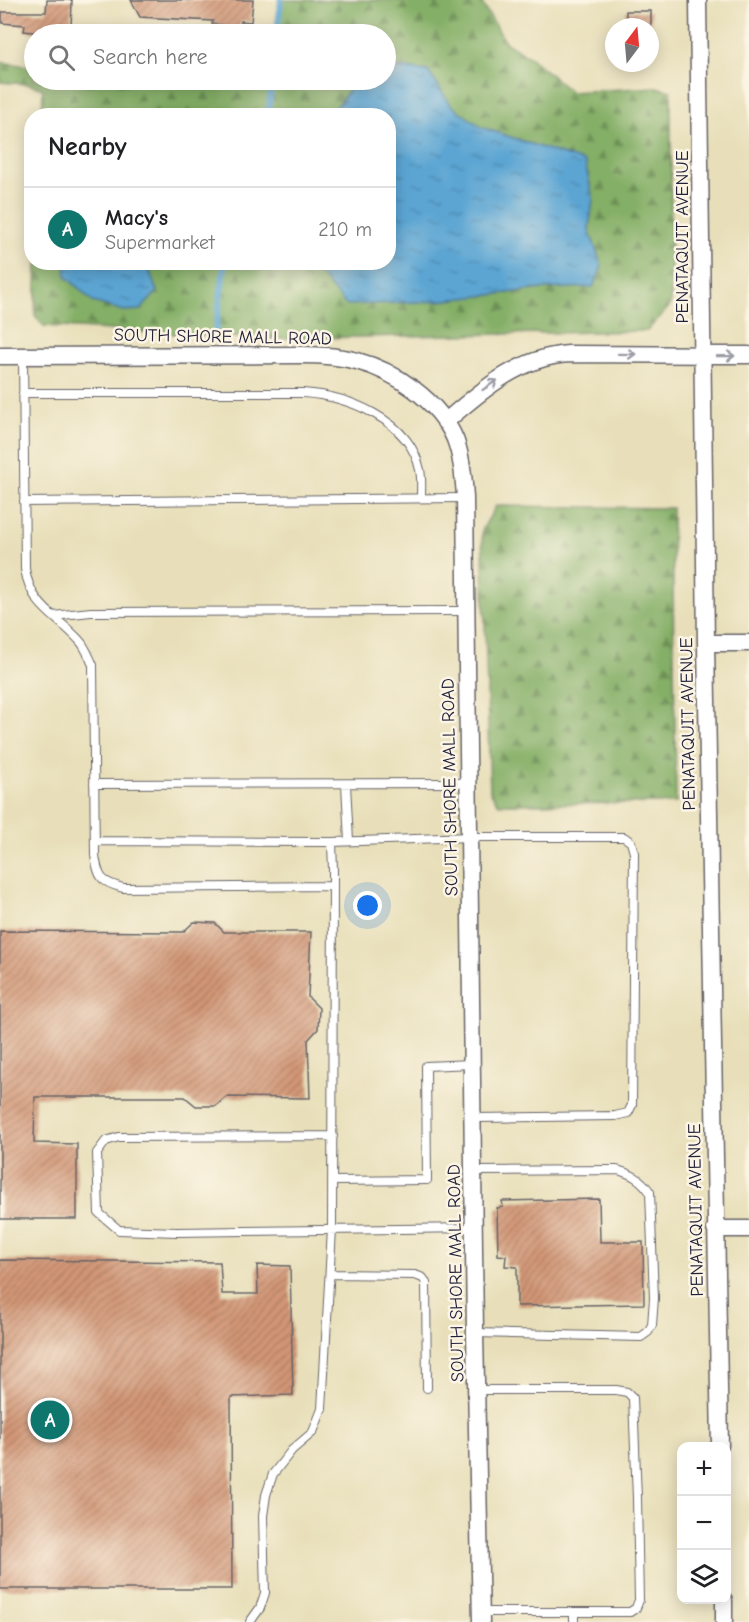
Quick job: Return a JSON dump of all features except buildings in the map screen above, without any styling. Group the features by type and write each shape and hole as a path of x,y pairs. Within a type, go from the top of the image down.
{"street":[{"name":"PENATAQUIT AVENUE","path":"698,0 720,1442"},
{"path":"445,422 488,386 520,367 546,356 569,354 749,355"},
{"name":"SOUTH SHORE MALL ROAD","path":"0,356 302,355 340,357 372,366 397,379 426,401 445,422 456,442 463,473 465,498 475,1333 481,1617"},
{"path":"706,643 749,643"},
{"path":"715,1229 749,1229"},
{"path":"724,1604 724,1622"}],"lane":[{"path":"23,355 25,569 27,582 34,599 81,642 93,665 95,841 97,868 100,876 107,884 123,888 333,886"},
{"path":"23,393 303,393 343,399 394,427 411,447 420,470 421,498"},
{"path":"24,502 465,498"},
{"path":"53,616 103,612 466,611"},
{"path":"94,784 470,783"},
{"path":"346,784 349,841"},
{"path":"95,841 332,842 470,837 624,837 631,842 634,853 632,1105 628,1113 615,1116 474,1118"},
{"path":"250,1622 260,1608 265,1593 263,1516 266,1495 273,1474 292,1450 313,1432 322,1409 333,1229 332,842"},
{"path":"333,1181 427,1180 426,1066 473,1064"},
{"path":"333,1136 119,1137 106,1142 97,1153 99,1213 119,1230 177,1232 475,1228"},
{"path":"474,1171 617,1170 630,1173 643,1181 650,1192 654,1298 652,1325 641,1337 475,1333"},
{"path":"330,1274 415,1275 423,1278 426,1283 426,1388"},
{"path":"476,1390 616,1390 627,1392 633,1398 637,1497 639,1600 636,1608 630,1612 574,1617 481,1617"}],"green space":[{"path":"280,0 480,0 506,43 531,58 571,92 656,87 671,91 671,305 647,331 263,339 44,326 35,316 37,270 396,270 396,108 42,108 43,90 396,90 396,24 276,24"},
{"path":"0,62 24,66 24,84 0,82"},
{"path":"496,506 672,508 676,803 499,804 490,792 482,530"}],"water":[{"path":"396,67 428,71 451,105 481,127 585,162 593,199 589,229 602,267 593,287 542,289 438,301 346,305 315,270 396,270 396,108 336,108 349,90 396,90"},
{"path":"66,270 149,270 157,292 140,310 124,311 93,302 66,276"}],"waterway":[{"path":"278,24 281,0"},
{"path":"269,108 271,90"},
{"path":"215,336 224,270"}],"place":[{"name":"Macy's","path":"50,1420"}]}
